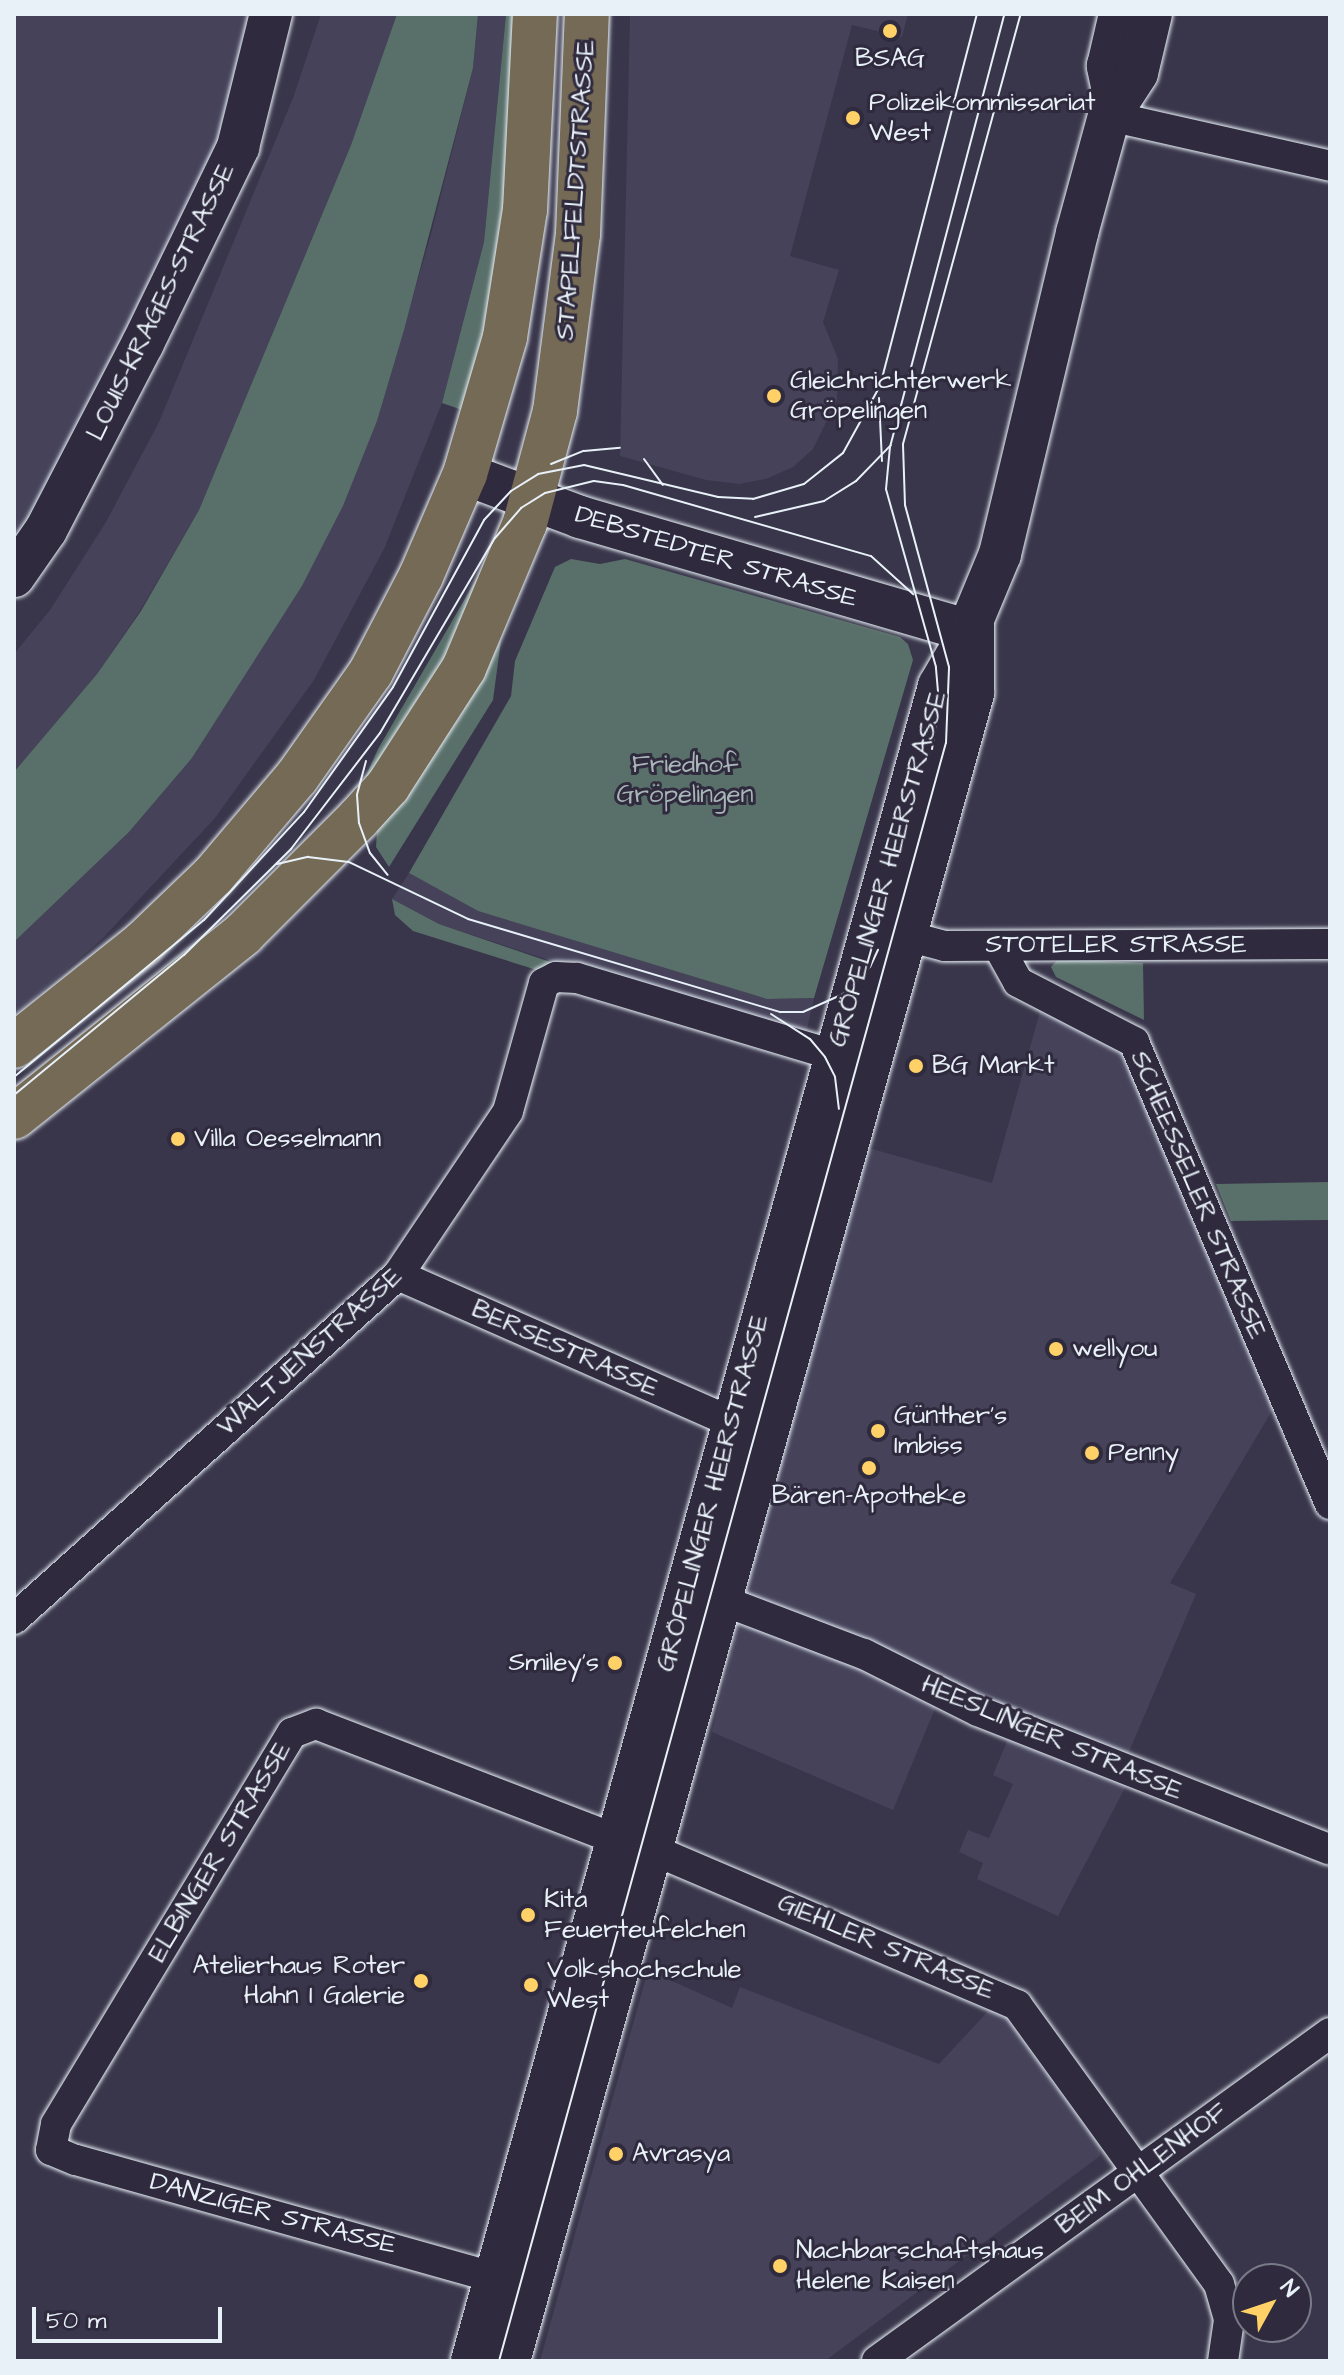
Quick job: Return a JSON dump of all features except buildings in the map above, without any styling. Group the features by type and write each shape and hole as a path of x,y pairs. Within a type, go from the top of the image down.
{"main road":[{"name":"LOUIS-KRAGES-STRASSE","path":"14,576 46,530 136,357 238,147 271,14"},
{"name":"STAPELFELDTSTRASSE","path":"14,1046 152,934 213,876 297,777 371,672 421,576 465,474 505,337 525,210 535,14"},
{"name":"STAPELFELDTSTRASSE","path":"14,1117 243,934 388,786 464,668 501,585 555,411 569,331 587,14"},
{"name":"GRÖPELINGER HEERSTRASSE","path":"705,1594 732,1422 834,1055 939,686 971,631 1000,554 1112,108 1108,66 1120,14"},
{"name":"GRÖPELINGER HEERSTRASSE","path":"1112,108 1137,73 1151,14"},
{"name":"DEBSTEDTER STRASSE","path":"465,474 530,499 971,631"},
{"name":"GRÖPELINGER HEERSTRASSE","path":"472,2361 634,1845 705,1594 973,693 971,631"},
{"name":"GRÖPELINGER HEERSTRASSE","path":"509,2361 634,1845"}],"street":[{"path":"1112,108 1330,166"},
{"name":"STOTELER STRASSE","path":"903,935 945,946 1330,944"},
{"name":"SCHEESSELER STRASSE","path":"998,946 1018,982 1134,1042 1330,1504"},
{"name":"WALTJENSTRASSE","path":"14,1619 398,1275 508,1111 544,983 556,977 577,978 834,1055"},
{"name":"BERSESTRASSE","path":"398,1275 732,1422"},
{"name":"HEESLINGER STRASSE","path":"705,1594 864,1654 964,1705 1330,1850"},
{"name":"ELBINGER STRASSE","path":"51,2150 56,2124 292,1733 316,1724 634,1845"},
{"name":"GIEHLER STRASSE","path":"634,1845 1008,1998 1219,2284 1229,2320 1223,2361"},
{"name":"BEIM OHLENHOF","path":"877,2361 1330,2033"},
{"name":"DANZIGER STRASSE","path":"51,2150 496,2278"}],"shaded area":[{"path":"14,14 264,14 230,144 14,563"},
{"path":"321,14 397,14 351,145 199,510 140,611 97,674 14,772 14,654 50,610 106,522 159,422 293,98"},
{"path":"478,14 506,14 484,242 442,403 384,549 314,680 215,818 103,938 14,1015 14,942 129,832 192,758 302,586 343,506 377,421 431,234 473,68"},
{"path":"630,14 908,14 902,37 852,25 790,256 839,270 823,322 838,359 837,400 813,449 793,467 766,479 739,484 706,480 620,456"},
{"path":"409,873 478,911 767,999 814,998 805,1038 728,1019 439,924 392,899"},
{"path":"1043,1001 1124,1039 1279,1399 1170,1583 1196,1594 1120,1773 939,1699 893,1810 712,1732 758,1546 869,1148 992,1183"},
{"path":"1010,1734 1128,1782 1058,1916 977,1879 983,1863 959,1852 968,1830 989,1838 1013,1784 993,1775"},
{"path":"648,1970 732,2008 740,1987 939,2064 991,2008 1007,2019 1100,2147 1100,2156 825,2361 540,2361"}],"green space":[{"path":"397,14 478,14 473,68 377,421 343,506 302,586 192,758 129,832 14,942 14,772 97,674 141,611 199,510 351,145"},
{"path":"506,14 523,14 510,222 468,412 442,403 484,242"},
{"path":"488,559 493,561 433,683 362,785 378,749"},
{"name":"Friedhof Gröpelingen","path":"571,559 600,564 625,559 900,637 908,644 913,660 814,998 767,999 478,911 409,873 511,696 515,661 555,567"},
{"path":"501,640 493,700 389,867 376,847 377,831 460,716"},
{"path":"392,899 439,924 559,965 543,972 413,931 395,915"},
{"path":"1058,959 1143,963 1144,1020 1056,977 1051,967"},
{"path":"1330,1182 1330,1220 1231,1221 1216,1184"}],"tram line":[{"path":"14,1077 204,920 304,812 393,687 484,520 511,491 538,474 584,465 718,497 753,499 804,484 843,453 880,386 977,14"},
{"path":"932,749 939,703 936,667 886,489 890,447 1004,14"},
{"path":"499,2361 946,743 949,667 905,505 903,444 1021,14"},
{"path":"879,398 882,461"},
{"path":"755,517 824,501 856,481 891,445"},
{"path":"551,464 584,451 620,448"},
{"path":"644,459 663,485"},
{"path":"14,1095 184,955 291,849 380,733 495,538 521,508 545,493 594,481 623,485 871,556 913,594"},
{"path":"366,761 357,795 359,823 370,853 388,875"},
{"path":"277,864 308,857 349,862 468,919 780,1012 803,1012 843,994 870,967 878,950"},
{"path":"771,1014 810,1039 825,1057 835,1077 839,1109"}],"place":[{"name":"BSAG","path":"890,31"},
{"name":"Polizeikommissariat West","path":"853,118"},
{"name":"Gleichrichterwerk Gröpelingen","path":"774,396"},
{"name":"BG Markt","path":"916,1066"},
{"name":"Villa Oesselmann","path":"178,1139"},
{"name":"wellyou","path":"1056,1349"},
{"name":"Günther's Imbiss","path":"878,1431"},
{"name":"Penny","path":"1092,1453"},
{"name":"Bären-Apotheke","path":"869,1468"},
{"name":"Smiley's","path":"615,1663"},
{"name":"Kita Feuerteufelchen","path":"528,1915"},
{"name":"Atelierhaus Roter Hahn I Galerie","path":"421,1981"},
{"name":"Volkshochschule West","path":"531,1985"},
{"name":"Avrasya","path":"616,2154"},
{"name":"Nachbarschaftshaus Helene Kaisen","path":"780,2266"}]}
